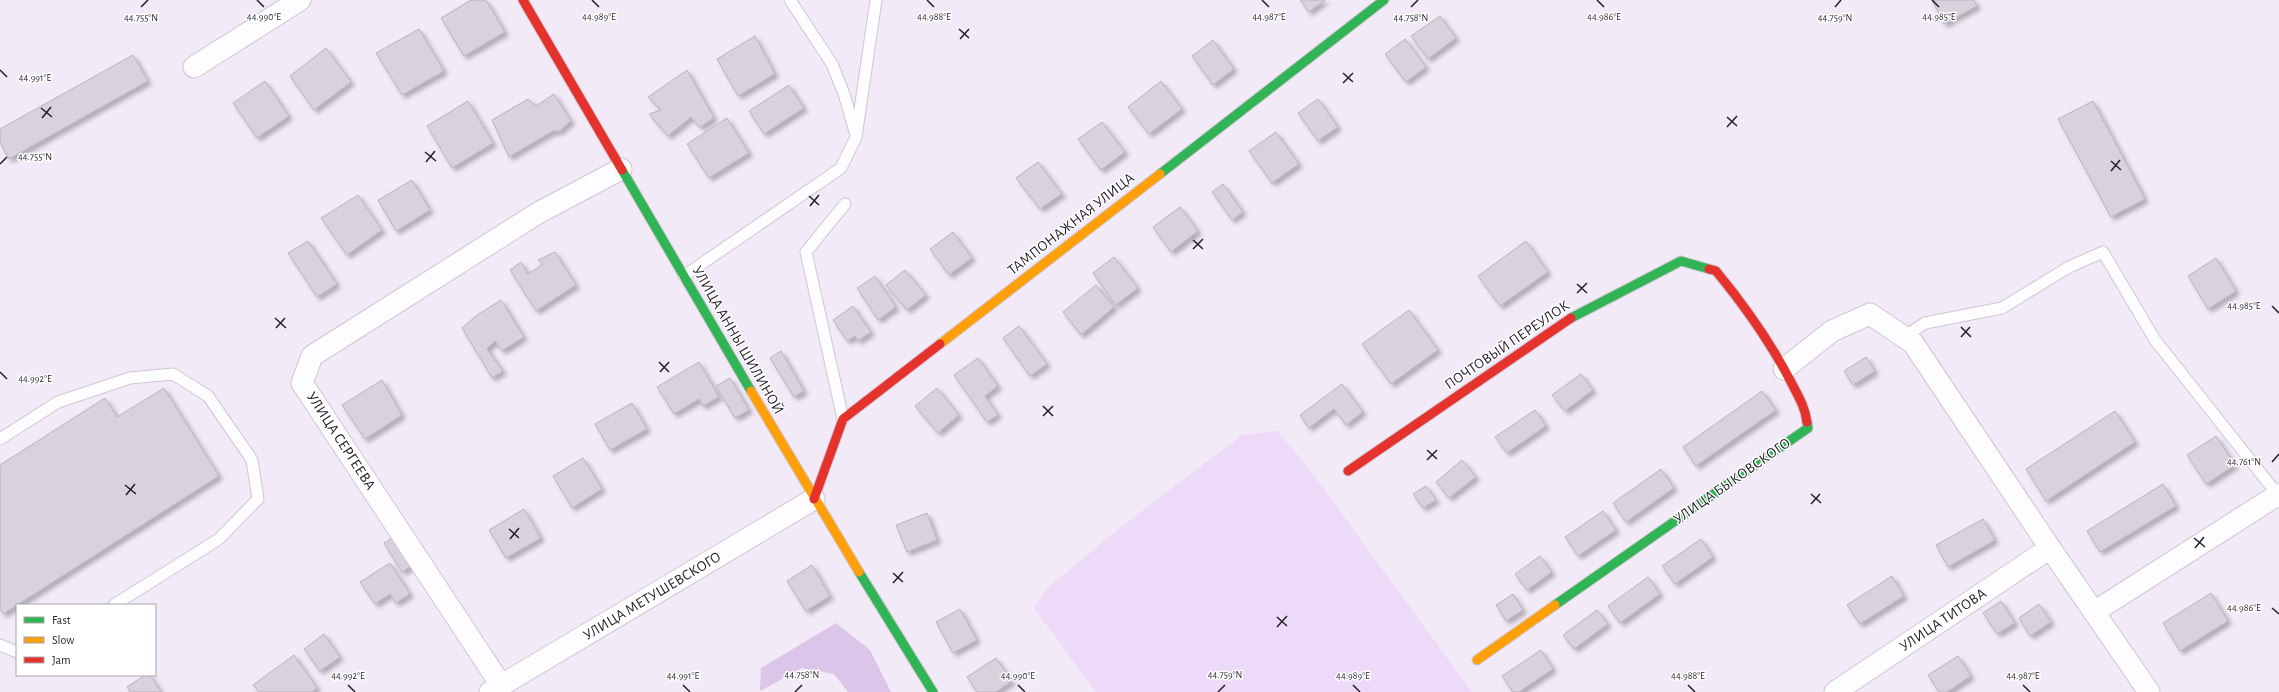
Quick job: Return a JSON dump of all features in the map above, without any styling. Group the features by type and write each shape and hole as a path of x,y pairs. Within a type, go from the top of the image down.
{"street":[{"path":"194,67 300,0"},
{"name":"УЛИЦА АННЫ ШИЛИНОЙ","path":"523,0 814,499 933,692"},
{"name":"ТАМПОНАЖНАЯ УЛИЦА","path":"843,419 1384,0"},
{"name":"УЛИЦА СЕРГЕЕВА","path":"495,689 302,383 312,356 538,213 621,169"},
{"name":"ПОЧТОВЫЙ ПЕРЕУЛОК","path":"1348,471 1560,323 1681,261 1716,271 1748,310 1784,369"},
{"path":"1784,369 1832,331 1870,314 1909,340 2149,692"},
{"name":"УЛИЦА БЫКОВСКОГО","path":"1477,660 1808,428 1805,409 1784,369"},
{"path":"814,499 843,419"},
{"path":"2094,612 2278,494"},
{"name":"УЛИЦА МЕТУШЕВСКОГО","path":"495,689 814,499"},
{"name":"УЛИЦА ТИТОВА","path":"1835,692 2050,548"}],"lane":[{"path":"790,0 832,64 844,94 856,137"},
{"path":"684,276 841,168 856,137 876,0"},
{"path":"843,419 806,252 845,204"},
{"path":"1909,340 1925,324 2002,308 2069,267 2103,252 2155,340 2278,494"},
{"path":"0,439 58,402 130,378 173,374 208,396 252,460 258,499 219,539 116,604"},
{"path":"0,644 16,652"}],"shaded area":[{"path":"1277,431 1307,466 1472,692 1096,692 1034,608 1049,587 1121,527 1242,435"},
{"path":"836,623 870,650 891,692 848,692 834,674 802,668 760,691 761,668"}],"building":[{"path":"471,0 486,0 505,32 464,56 441,18"},
{"path":"1300,0 1325,0 1309,12"},
{"path":"1932,0 1974,0 1977,6 1944,24"},
{"path":"1440,16 1456,38 1428,59 1411,36"},
{"path":"419,29 444,71 402,95 376,53"},
{"path":"755,36 775,74 738,96 717,59"},
{"path":"1405,39 1426,67 1406,82 1385,54"},
{"path":"1213,40 1234,69 1213,85 1192,56"},
{"path":"326,48 351,82 314,110 290,76"},
{"path":"133,55 148,81 9,159 0,142 0,129"},
{"path":"687,70 714,118 700,127 691,117 668,136 649,114 661,110 648,97"},
{"path":"265,81 289,116 257,138 233,103"},
{"path":"1161,81 1182,109 1149,134 1128,107"},
{"path":"789,85 804,108 764,134 749,111"},
{"path":"554,94 571,121 560,131 553,131 509,157 492,120 528,99 536,106"},
{"path":"1318,99 1338,127 1318,141 1298,113"},
{"path":"468,101 493,143 452,168 427,126"},
{"path":"2093,101 2145,199 2111,217 2058,119"},
{"path":"727,118 749,153 709,178 687,144"},
{"path":"1102,122 1125,152 1101,170 1078,139"},
{"path":"1276,132 1299,164 1272,183 1249,151"},
{"path":"1038,162 1062,194 1040,209 1016,178"},
{"path":"412,180 430,210 396,231 378,200"},
{"path":"1223,184 1243,212 1232,220 1212,192"},
{"path":"358,195 382,230 347,255 321,218"},
{"path":"1180,207 1198,231 1171,252 1153,227"},
{"path":"953,232 972,258 949,275 930,249"},
{"path":"308,241 337,284 317,297 288,253"},
{"path":"1526,241 1548,272 1500,306 1478,276"},
{"path":"555,252 576,285 536,311 510,270 521,262 528,274 543,264 538,260"},
{"path":"1114,257 1138,288 1116,305 1093,273"},
{"path":"2216,258 2236,291 2208,309 2188,276"},
{"path":"905,270 926,295 907,310 886,285"},
{"path":"875,276 896,307 878,320 857,288"},
{"path":"1096,285 1114,307 1081,335 1063,312"},
{"path":"501,300 524,337 502,351 495,341 487,349 503,371 492,378 462,328 477,315"},
{"path":"853,306 871,332 858,341 855,336 847,341 833,320"},
{"path":"1409,310 1438,350 1391,384 1362,344"},
{"path":"1019,326 1047,364 1030,376 1003,338"},
{"path":"781,351 804,391 794,397 770,358"},
{"path":"1866,357 1875,371 1853,385 1844,371"},
{"path":"978,358 998,386 985,396 998,415 987,422 954,375"},
{"path":"699,362 719,397 703,406 699,399 674,414 657,387"},
{"path":"1581,374 1593,390 1565,411 1552,395"},
{"path":"730,378 749,410 735,418 716,386"},
{"path":"382,380 402,415 365,439 342,405"},
{"path":"1342,384 1363,412 1346,425 1334,409 1309,428 1300,415"},
{"path":"164,388 219,476 19,604 16,604 16,606 3,614 0,609 0,465 105,398 117,417"},
{"path":"937,388 959,415 938,433 915,406"},
{"path":"1762,391 1776,410 1696,466 1683,447"},
{"path":"632,403 647,429 610,450 595,424"},
{"path":"1535,410 1546,426 1507,453 1495,437"},
{"path":"2115,411 2135,442 2046,501 2026,469"},
{"path":"2216,436 2235,465 2206,484 2187,455"},
{"path":"583,458 602,489 572,508 553,476"},
{"path":"1462,460 1476,477 1449,498 1436,482"},
{"path":"1661,469 1674,488 1626,522 1613,503"},
{"path":"2163,484 2176,506 2100,552 2087,531"},
{"path":"1426,486 1436,500 1423,508 1413,494"},
{"path":"524,509 541,538 506,558 489,530"},
{"path":"1603,511 1616,530 1578,556 1565,537"},
{"path":"927,513 937,540 907,552 896,525"},
{"path":"1983,519 1995,540 1948,567 1936,545"},
{"path":"399,534 416,563 402,572 384,543"},
{"path":"1701,539 1713,557 1675,584 1662,566"},
{"path":"1540,556 1552,572 1527,590 1515,574"},
{"path":"390,563 410,594 396,603 390,594 375,604 360,582"},
{"path":"812,565 830,596 806,611 787,581"},
{"path":"1892,576 1904,596 1860,624 1847,605"},
{"path":"1648,577 1660,594 1620,623 1608,606"},
{"path":"2211,593 2228,621 2180,651 2163,623"},
{"path":"1513,594 1523,610 1506,621 1496,605"},
{"path":"2001,601 2015,623 1997,634 1983,613"},
{"path":"2039,604 2051,622 2030,636 2019,618"},
{"path":"960,609 977,640 953,653 936,622"},
{"path":"1597,610 1608,624 1574,649 1563,635"},
{"path":"324,634 340,657 320,671 304,649"},
{"path":"1541,650 1553,669 1519,692 1513,692 1502,676"},
{"path":"294,655 317,688 312,692 259,692 253,685"},
{"path":"1958,656 1971,676 1947,692 1939,692 1928,675"},
{"path":"996,658 1012,681 996,692 977,692 967,677"},
{"path":"144,676 151,676 161,692 130,692 127,687"}],"traffic: fast":[{"path":"1160,174 1384,0"},
{"path":"622,170 751,391"},
{"path":"1571,318 1681,261 1709,269"},
{"path":"1555,605 1808,428 1807,422"},
{"path":"859,572 933,692"}],"traffic: slow":[{"path":"940,344 1160,174"},
{"path":"751,391 859,572"},
{"path":"1477,660 1555,605"}],"traffic: jam":[{"path":"523,0 622,170"},
{"path":"1709,269 1716,271 1765,337 1803,405 1807,422"},
{"path":"1348,471 1571,318"},
{"path":"814,499 843,419 940,344"}]}
